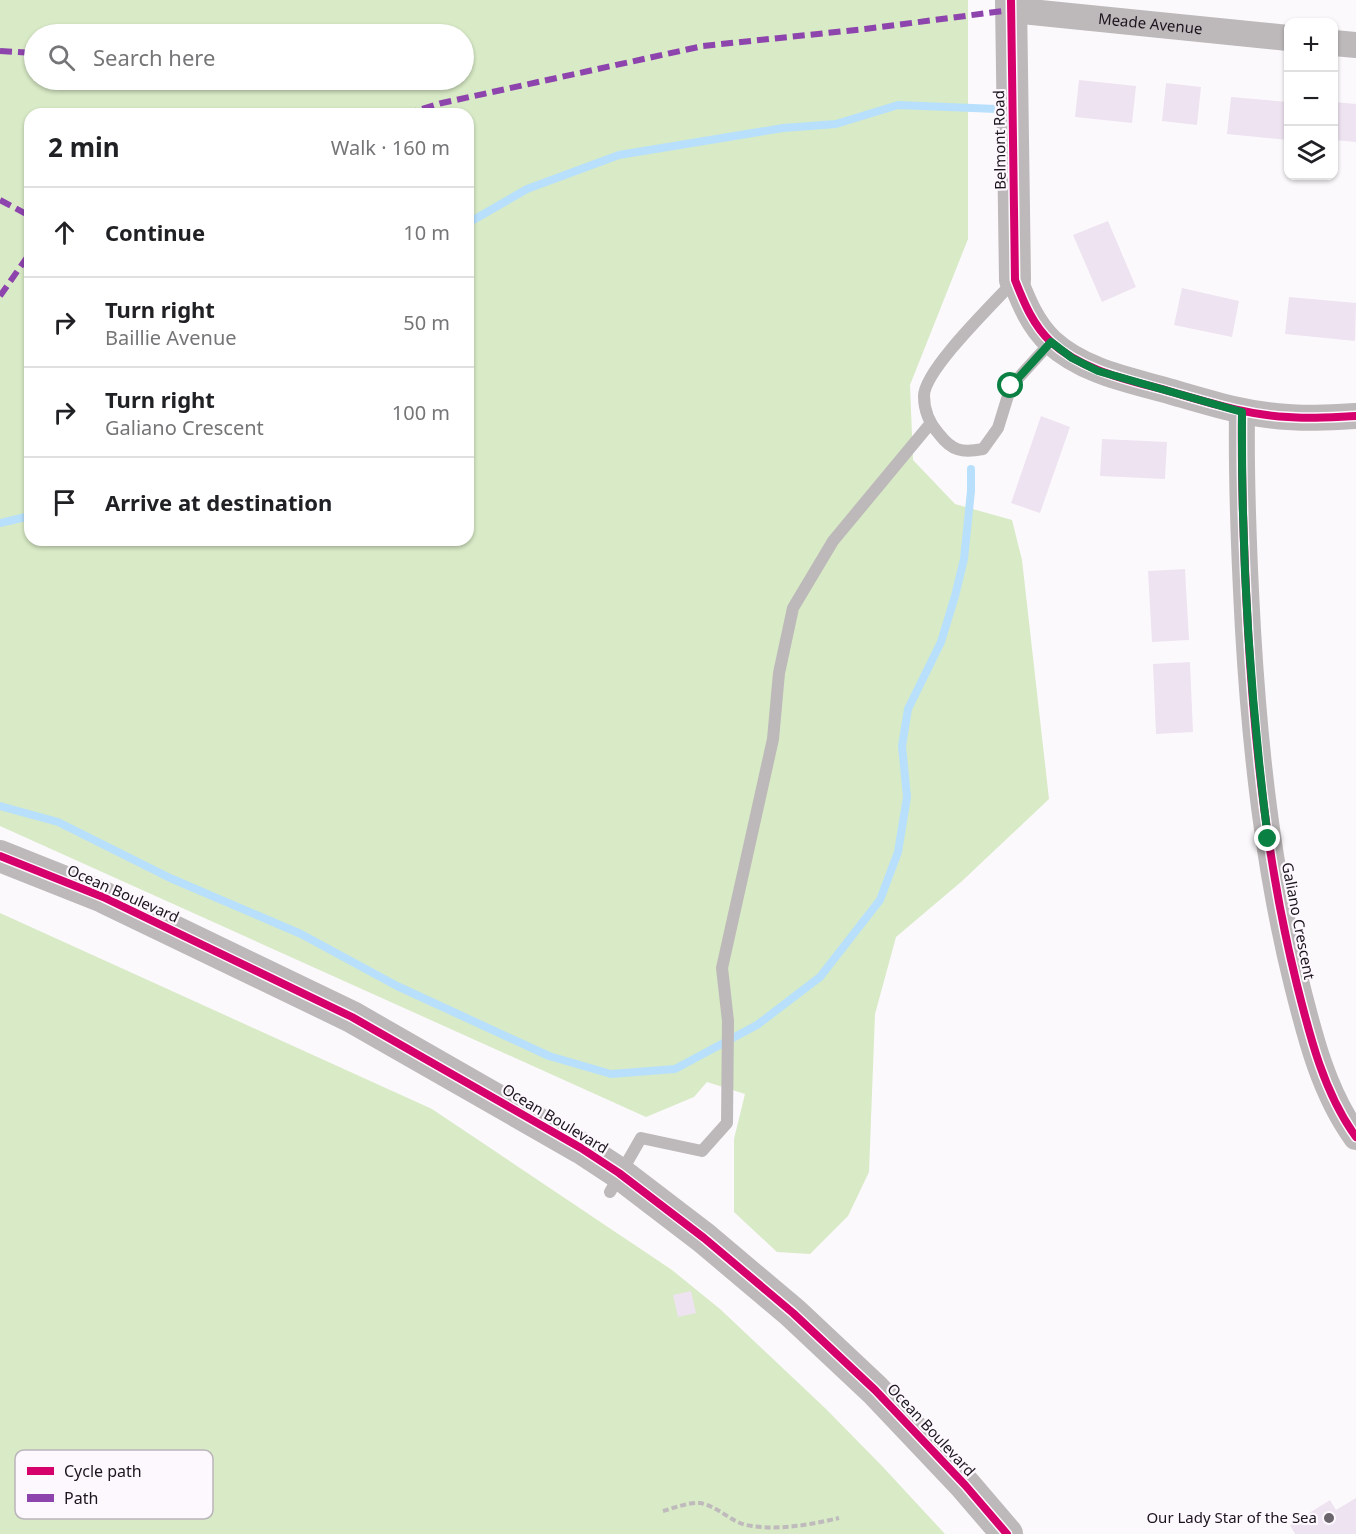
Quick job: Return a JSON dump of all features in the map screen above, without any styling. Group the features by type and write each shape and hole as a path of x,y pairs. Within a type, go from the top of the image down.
{"street":[{"name":"Meade Avenue","path":"1011,5 1284,38"},
{"name":"Belmont Road","path":"1011,5 1015,280"},
{"path":"1338,43 1356,45"},
{"path":"1015,280 1024,305 1034,322 1051,342 1072,358 1098,371 1242,412 1288,417 1356,417"},
{"name":"Galiano Crescent","path":"1242,412 1241,475 1251,675 1257,754 1268,839 1283,929 1306,1023 1324,1078 1344,1121 1356,1137"},
{"name":"Ocean Boulevard","path":"0,856 103,897 352,1017 581,1148 614,1183 704,1238 793,1312 875,1390 965,1485 1007,1534"}],"lane":[{"path":"1015,280 937,366 924,394 930,423 947,444 965,452 982,449 998,428 1011,386 1051,342"},
{"path":"614,1183 641,1138 702,1151 727,1123 728,1020 722,968 773,739 778,673 793,608 833,541 930,423"}],"path":[{"path":"663,1511 698,1503 713,1508 735,1521 760,1526 797,1527 839,1518"}],"green space":[{"path":"0,0 968,0 968,239 910,385 913,460 955,504 1012,520 1022,560 1049,799 961,882 896,937 875,1014 869,1172 848,1216 810,1254 777,1252 734,1212 734,1139 745,1094 707,1082 694,1097 646,1117 0,826"},
{"path":"0,913 432,1109 672,1270 720,1309 826,1409 945,1534 0,1534"}],"building":[{"path":"1079,80 1136,86 1132,123 1075,117"},
{"path":"1166,83 1201,87 1197,125 1162,121"},
{"path":"1231,97 1284,102 1284,140 1227,134"},
{"path":"1338,102 1356,104 1356,142 1338,140"},
{"path":"1108,221 1136,287 1102,302 1073,235"},
{"path":"1182,288 1239,301 1232,337 1174,325"},
{"path":"1289,297 1356,303 1355,341 1285,334"},
{"path":"1041,416 1070,427 1040,513 1011,503"},
{"path":"1102,439 1167,442 1165,479 1100,476"},
{"path":"1185,569 1189,640 1152,642 1148,571"},
{"path":"1190,662 1193,732 1156,734 1153,664"},
{"path":"691,1291 696,1313 678,1317 673,1295"},
{"name":"Our Lady Star of the Sea","path":"1356,1498 1356,1534 1295,1534 1290,1525 1330,1500 1336,1510"}],"waterway":[{"path":"474,220 527,189 619,155 783,128 836,124 898,105 997,109"},
{"path":"0,806 58,822 170,878 301,934 397,986 549,1056 611,1074 675,1069 757,1025 820,977 880,900 898,852 907,797 902,746 908,709 941,642 955,596 964,559 971,469"},
{"path":"0,523 24,517"}],"marked path":[{"path":"425,108 703,46 865,29 1011,10"},
{"path":"0,51 24,52"},
{"path":"0,200 24,213"},
{"path":"0,296 24,262"}],"cycle path":[{"path":"1011,0 1015,280 1039,328 1051,342 1078,361 1124,379 1215,404 1273,416 1305,418 1356,416"},
{"path":"1242,412 1243,521 1248,630 1264,809 1278,897 1302,1005 1319,1064 1335,1102 1356,1137"},
{"path":"0,856 103,897 352,1017 581,1148 619,1173 704,1238 793,1313 875,1390 965,1485 1007,1534"}],"place":[{"name":"Our Lady Star of the Sea","path":"1329,1518"}],"route":[{"path":"1011,386 1051,342 1072,358 1098,371 1242,412 1241,475 1245,579 1257,754 1268,839"}]}
